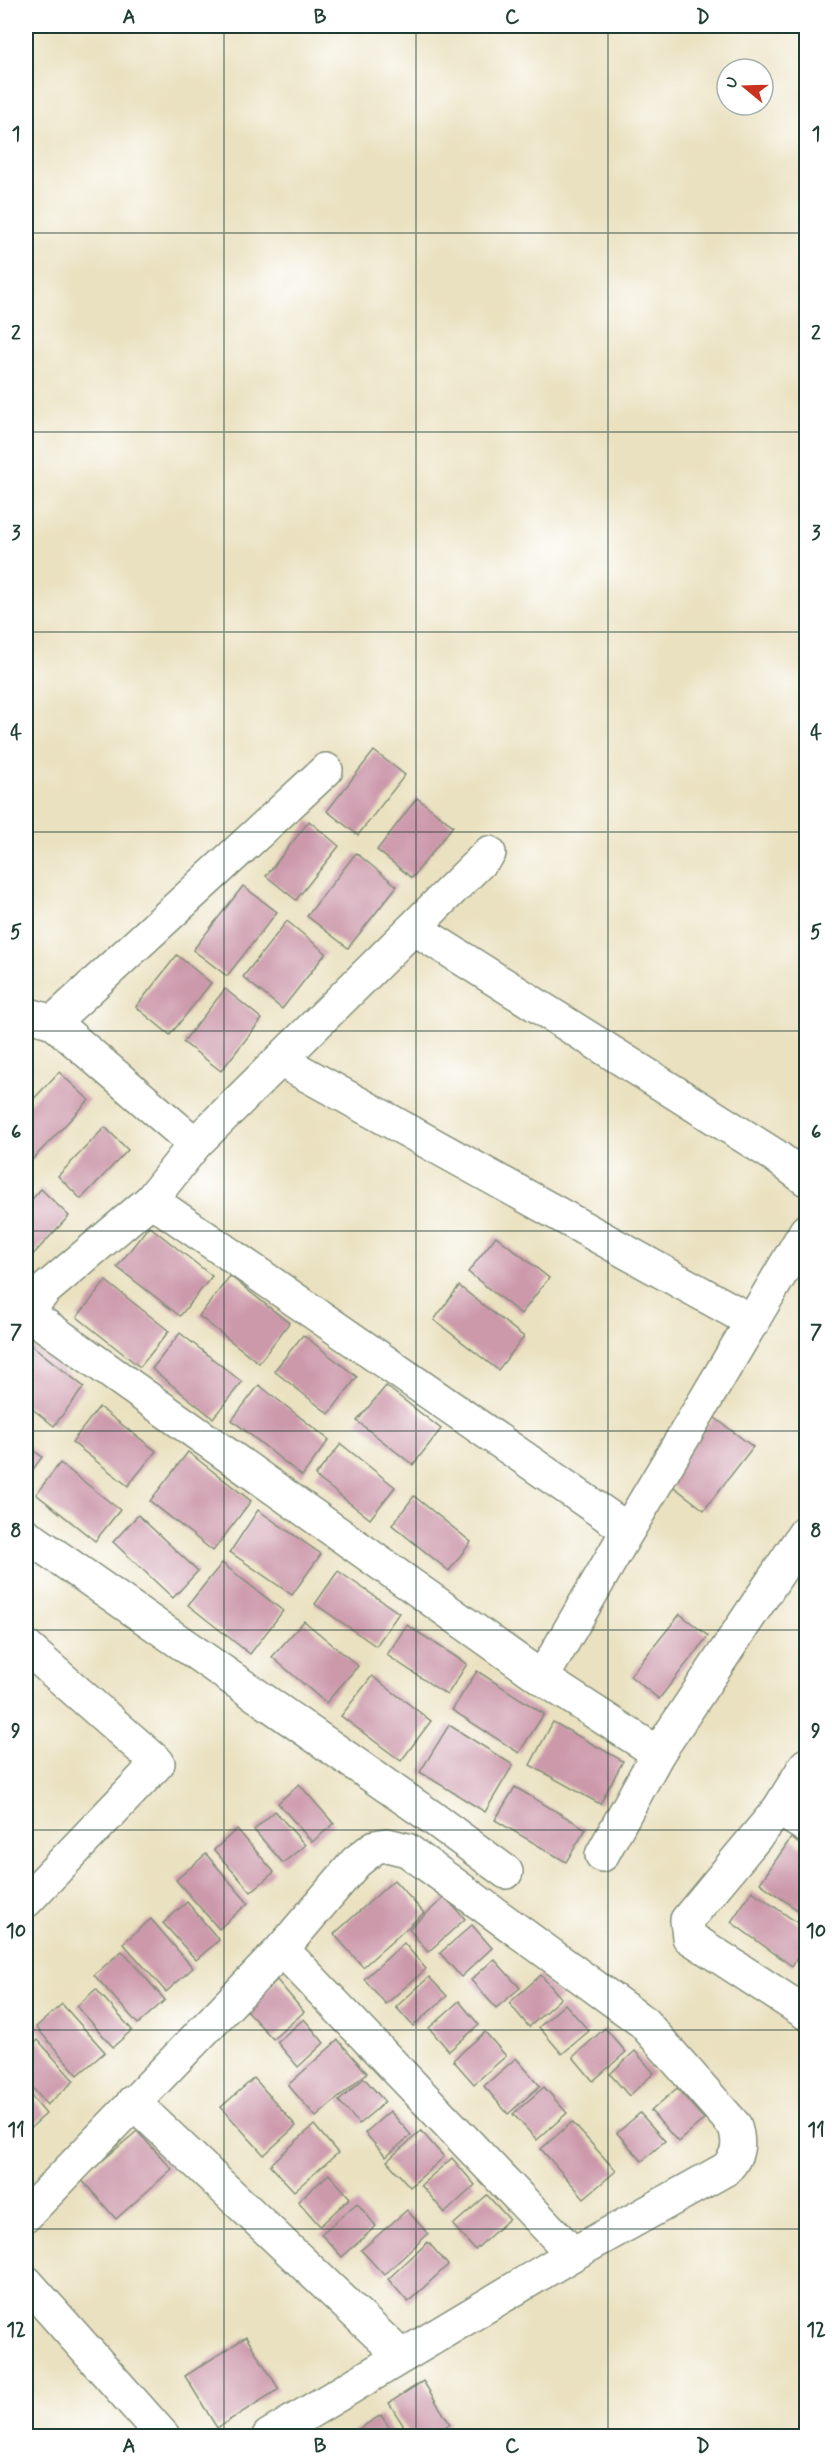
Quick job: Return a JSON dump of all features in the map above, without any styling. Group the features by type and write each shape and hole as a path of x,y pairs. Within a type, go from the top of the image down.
{"street":[{"path":"195,1144 39,1018 326,770"},
{"path":"489,853 195,1144 151,1200 46,1289 26,1312 542,1678 658,1753"},
{"path":"414,928 764,1149 807,1179"},
{"path":"280,1060 753,1322"},
{"path":"151,1200 628,1530"},
{"path":"542,1678 807,1231"},
{"path":"602,1855 658,1753 807,1531"},
{"path":"26,1534 430,1816 506,1872"},
{"path":"26,1647 158,1763 30,1889"},
{"path":"807,1765 779,1809 687,1920 689,1937 807,2013"},
{"path":"779,1809 807,1826"},
{"path":"26,2215 282,1949 356,1862 375,1847 387,1845 407,1850 643,2022 735,2126 739,2142 736,2158 726,2169 573,2254 269,2436"},
{"path":"282,1949 573,2254"},
{"path":"134,2102 401,2356"},
{"path":"26,2282 164,2436"}],"building":[{"path":"374,751 405,775 358,835 327,811"},
{"path":"417,798 453,826 412,878 377,850"},
{"path":"309,821 339,846 296,900 266,876"},
{"path":"356,853 397,886 348,948 307,916"},
{"path":"243,886 277,912 227,976 193,950"},
{"path":"287,921 326,953 282,1009 243,977"},
{"path":"177,955 211,983 170,1035 136,1007"},
{"path":"225,989 262,1019 221,1071 183,1042"},
{"path":"59,1072 89,1100 31,1161 26,1157 26,1107"},
{"path":"105,1127 128,1150 81,1199 58,1176"},
{"path":"41,1189 69,1216 26,1262 26,1206"},
{"path":"149,1226 212,1276 180,1316 117,1267"},
{"path":"496,1236 549,1278 521,1314 468,1272"},
{"path":"230,1276 289,1323 259,1363 199,1316"},
{"path":"106,1281 169,1331 140,1367 77,1317"},
{"path":"459,1286 524,1337 498,1370 434,1320"},
{"path":"180,1333 242,1382 213,1418 152,1369"},
{"path":"303,1335 357,1377 329,1414 274,1371"},
{"path":"29,1343 84,1387 54,1426 26,1404 26,1348"},
{"path":"259,1385 329,1440 302,1476 232,1420"},
{"path":"386,1386 441,1429 413,1465 357,1421"},
{"path":"99,1407 156,1451 128,1486 72,1442"},
{"path":"714,1417 753,1447 704,1510 665,1480"},
{"path":"26,1444 42,1457 26,1479"},
{"path":"341,1444 395,1487 370,1519 315,1476"},
{"path":"188,1452 251,1501 213,1551 150,1501"},
{"path":"60,1463 120,1510 95,1541 36,1494"},
{"path":"414,1496 471,1542 449,1571 392,1525"},
{"path":"258,1510 321,1554 292,1595 230,1552"},
{"path":"138,1515 198,1571 173,1598 113,1542"},
{"path":"222,1563 283,1611 250,1654 188,1605"},
{"path":"338,1571 399,1613 376,1646 315,1604"},
{"path":"680,1614 708,1636 659,1699 630,1676"},
{"path":"304,1621 358,1666 326,1703 272,1657"},
{"path":"407,1625 467,1664 447,1695 387,1655"},
{"path":"477,1671 544,1714 519,1753 452,1710"},
{"path":"372,1676 431,1721 401,1761 341,1716"},
{"path":"553,1722 623,1761 600,1804 530,1765"},
{"path":"449,1725 513,1765 485,1812 420,1772"},
{"path":"299,1784 334,1824 312,1842 278,1803"},
{"path":"515,1787 586,1829 566,1862 495,1820"},
{"path":"275,1811 305,1845 283,1863 254,1830"},
{"path":"237,1829 274,1872 251,1892 214,1850"},
{"path":"791,1838 806,1849 806,1916 760,1883"},
{"path":"206,1854 248,1903 219,1929 176,1880"},
{"path":"394,1880 424,1913 363,1967 334,1934"},
{"path":"752,1891 806,1929 806,1945 792,1966 731,1922"},
{"path":"445,1897 465,1919 428,1952 409,1929"},
{"path":"187,1902 219,1940 196,1960 163,1923"},
{"path":"151,1919 193,1968 166,1992 123,1943"},
{"path":"472,1925 492,1948 461,1977 440,1953"},
{"path":"404,1943 426,1969 386,2004 364,1979"},
{"path":"122,1951 165,2000 138,2024 94,1975"},
{"path":"494,1959 520,1988 496,2008 471,1980"},
{"path":"806,1960 806,1974 800,1969"},
{"path":"541,1975 561,1998 529,2027 509,2003"},
{"path":"429,1977 447,1996 413,2026 396,2007"},
{"path":"277,1980 304,2012 273,2039 245,2009"},
{"path":"96,1989 132,2030 113,2047 77,2006"},
{"path":"459,2001 479,2025 449,2051 429,2028"},
{"path":"62,2004 105,2052 78,2075 36,2027"},
{"path":"565,2004 589,2031 562,2054 539,2027"},
{"path":"304,2019 324,2043 298,2067 277,2042"},
{"path":"605,2028 626,2052 593,2081 573,2057"},
{"path":"485,2032 506,2056 474,2084 453,2060"},
{"path":"38,2040 74,2081 47,2105 26,2080 26,2051"},
{"path":"338,2040 367,2073 316,2117 288,2085"},
{"path":"635,2051 654,2073 629,2096 610,2074"},
{"path":"516,2058 540,2086 508,2114 484,2086"},
{"path":"254,2078 296,2126 264,2155 221,2107"},
{"path":"364,2078 385,2102 359,2124 339,2101"},
{"path":"544,2087 567,2113 537,2140 513,2114"},
{"path":"677,2088 704,2119 678,2142 651,2111"},
{"path":"26,2090 46,2114 26,2132"},
{"path":"390,2111 411,2135 386,2157 365,2133"},
{"path":"640,2113 665,2141 642,2161 617,2133"},
{"path":"572,2122 616,2171 584,2198 541,2149"},
{"path":"314,2125 338,2153 294,2191 270,2165"},
{"path":"137,2131 172,2169 116,2219 81,2179"},
{"path":"421,2131 444,2157 410,2187 387,2161"},
{"path":"452,2158 475,2185 445,2213 421,2185"},
{"path":"329,2174 350,2198 320,2226 298,2201"},
{"path":"487,2195 509,2219 475,2250 453,2225"},
{"path":"357,2203 376,2226 342,2257 321,2234"},
{"path":"407,2210 428,2234 384,2275 361,2250"},
{"path":"428,2242 448,2265 408,2302 388,2279"},
{"path":"246,2337 279,2389 217,2428 185,2376"},
{"path":"423,2381 450,2424 431,2436 410,2436 389,2403"},
{"path":"381,2415 395,2436 353,2436 351,2434"}]}
